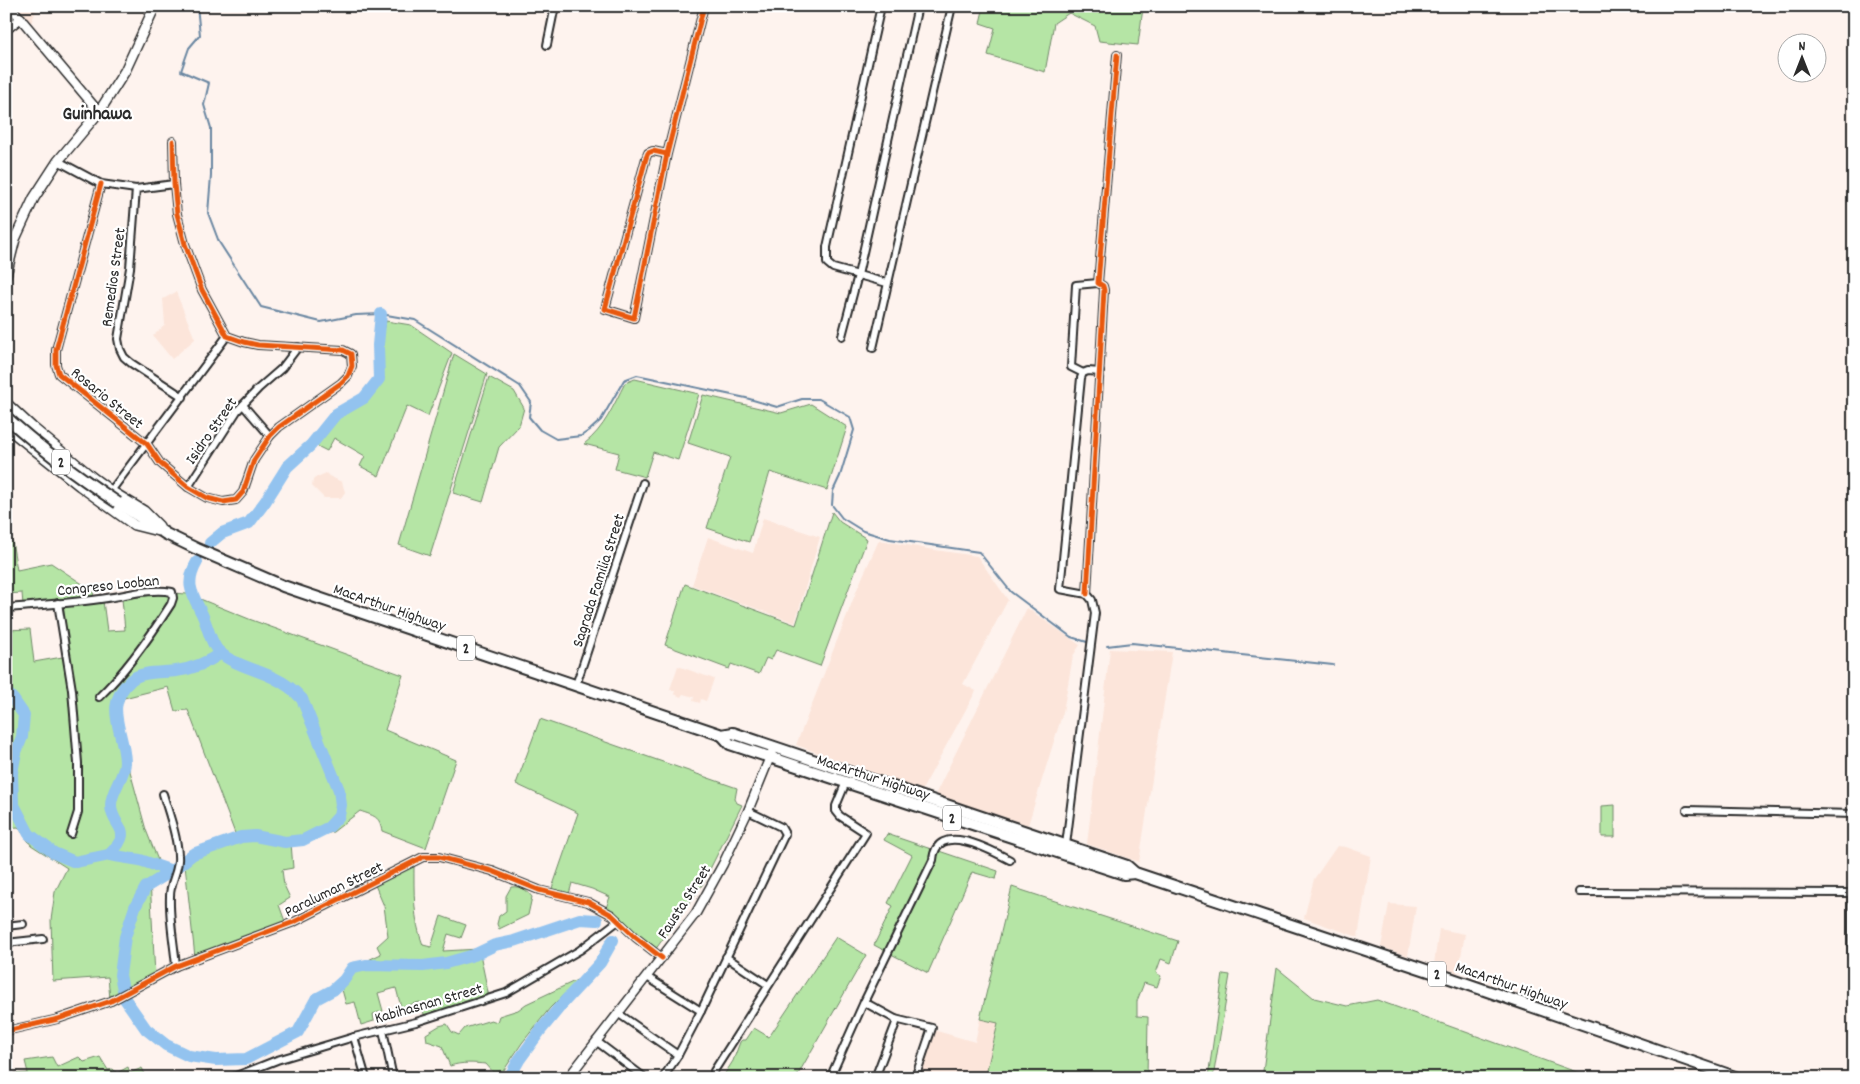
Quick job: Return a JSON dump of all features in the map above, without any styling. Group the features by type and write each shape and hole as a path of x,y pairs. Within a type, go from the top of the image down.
{"highway":[{"name":"MacArthur Highway","path":"6,417 28,437 91,485 166,534 283,586 722,735 733,733 774,747 891,792 1124,874 1135,873"},
{"name":"MacArthur Highway","path":"722,735 730,744 846,782 891,792 1066,845 1127,866 1135,873 1434,973 1738,1078"}],"main road":[{"path":"6,275 15,239 34,198 58,161 99,112 125,71 155,6"},
{"name":"MacArthur Highway","path":"6,403 32,427 112,491 144,511 166,534"},
{"name":"MacArthur Highway","path":"6,427 80,486 134,525 166,534"}],"street":[{"path":"10,6 99,112"},
{"path":"547,45 555,6"},
{"path":"667,154 654,151 648,153 605,309 634,318 667,154 704,6"},
{"path":"881,6 827,247 827,263 833,268 887,283"},
{"path":"842,336 858,275 918,6"},
{"path":"873,348 952,6"},
{"path":"6,30 21,18"},
{"path":"1098,284 1118,55"},
{"path":"173,142 177,214 185,244 202,290 227,336 258,345 343,350 351,354 351,371 341,384 279,427 270,436 243,405"},
{"path":"58,161 101,184 136,189 174,184"},
{"name":"Rosario Street","path":"101,184 59,334 56,365 60,374 147,444 160,463 188,487 207,498 223,502 236,500 243,492 254,460 270,436"},
{"name":"Remedios Street","path":"136,189 130,268 118,330 120,349 124,357 131,363 183,397"},
{"path":"1087,594 1100,372 1104,290 1103,286 1098,284 1076,285 1071,367 1083,373 1088,371 1100,372"},
{"path":"112,491 227,336"},
{"name":"Isidro Street","path":"188,487 237,411 282,368 298,347"},
{"path":"1066,845 1093,635 1094,608 1092,600 1087,594 1060,589 1083,373"},
{"name":"Sagrada Familia Street","path":"576,685 643,483"},
{"name":"Congreso Looban","path":"6,608 105,599 148,591 163,590 172,592 171,604 149,638 99,697"},
{"path":"58,603 72,690 78,763 78,812 71,834"},
{"name":"Fausta Street","path":"568,1078 696,912 723,864 748,811 774,747"},
{"path":"714,1071 866,833 836,811 836,806 846,782"},
{"path":"163,794 179,857 176,873 171,881 170,897 176,966"},
{"path":"1687,810 1854,814"},
{"path":"663,1078 678,1055 701,1011 785,834 782,827 748,811"},
{"path":"830,1078 864,1002 933,860 934,852 938,845 942,841 952,840 979,844 1010,860"},
{"name":"Paraluman Street","path":"6,1031 58,1019 112,1001 176,966 294,922 423,857 439,857 492,871 539,890 588,902 612,915 635,938 662,958"},
{"path":"1579,892 1853,892 1852,959"},
{"name":"Kabihasnan Street","path":"231,1078 277,1060 354,1037 432,1017 506,993 580,950 618,921"},
{"path":"6,926 23,924"},
{"path":"6,943 43,939"},
{"path":"726,957 768,985"},
{"path":"647,977 701,1011"},
{"path":"864,1002 894,1019 932,1028 915,1078"},
{"path":"618,1014 678,1055"},
{"path":"875,1078 895,1028 894,1019"},
{"path":"383,1030 392,1078"},
{"path":"354,1037 366,1078"},
{"path":"596,1041 645,1078"}],"shaded area":[{"path":"6,6 38,6 31,23 21,11 6,24"},
{"path":"176,292 195,339 172,359 153,336 165,325 163,299"},
{"path":"326,473 342,482 345,492 341,498 324,498 312,486 315,478"},
{"path":"763,518 820,537 795,623 692,585 708,537 753,553"},
{"path":"879,540 977,556 1008,600 963,684 976,691 922,790 796,745 858,587"},
{"path":"1027,608 1080,645 1073,656 1063,712 1028,825 935,795"},
{"path":"1110,649 1172,652 1139,862 1087,844"},
{"path":"678,666 714,679 706,701 701,699 700,703 693,701 694,697 683,694 681,697 674,694 675,691 670,689"},
{"path":"1337,846 1346,847 1371,856 1358,937 1304,918 1314,879"},
{"path":"1389,904 1416,906 1408,956 1381,947"},
{"path":"1439,929 1465,934 1458,973 1434,964"},
{"path":"980,1019 998,1023 985,1078 916,1078 930,1029 975,1042"}],"green space":[{"path":"984,6 1148,6 1143,8 1138,45 1099,41 1095,26 1069,13 1054,23 1045,72 988,55 995,28 980,23"},
{"path":"386,321 411,325 452,353 428,416 407,406 379,476 360,466 365,456 334,438 327,451 315,445 338,416 366,400 382,380 381,345"},
{"path":"454,354 487,374 430,556 399,545"},
{"path":"489,377 514,391 524,408 519,426 499,447 483,502 453,493"},
{"path":"635,379 699,394 678,460 653,452 645,477 615,469 619,453 584,444 603,424 625,383"},
{"path":"703,395 781,413 811,404 847,427 827,490 770,472 749,542 707,528 730,457 688,443"},
{"path":"832,512 840,522 867,539 820,666 776,650 771,660 766,658 759,674 731,664 729,669 665,645 685,584 796,625"},
{"path":"6,539 12,541 17,570 51,563 93,591 94,600 23,605 22,593 6,594"},
{"path":"169,593 188,594 249,619 403,675 385,730 456,760 426,848 382,831 380,822 376,817 360,811 333,832 291,843 293,868 282,870 284,885 290,898 279,905 286,924 195,957 184,856 236,836 188,710 175,711 168,687 124,698 120,708 120,722 127,760 146,830 163,873 150,879 155,976 110,999 108,977 53,981 51,920 55,892 67,868 31,845 18,827 6,828 6,630 30,629 34,662 68,656 62,610 65,605 103,601 107,631 125,630 122,599"},
{"path":"540,719 737,788 735,799 737,803 742,805 702,885 655,950 606,908 610,897 572,883 568,898 550,894 578,813 516,784"},
{"path":"1615,805 1615,837 1602,837 1602,806"},
{"path":"887,834 931,849 931,859 889,953 874,945 893,906 888,903 912,855 884,840"},
{"path":"939,851 998,871 996,879 972,872 928,973 891,954 936,862"},
{"path":"414,864 417,925 423,945 431,947 441,916 466,925 461,938 448,934 443,951 479,949 489,997 425,1017 420,1002 401,1007 396,988 378,993 383,1011 373,1014 374,1021 361,1025 355,1002 346,1004 341,986 353,969 381,954 377,946 388,936 384,906 375,885"},
{"path":"511,887 523,889 532,897 528,915 499,929 497,924 499,916 506,911 506,896"},
{"path":"1012,887 1178,941 1171,963 1161,959 1156,973 1161,976 1157,987 1144,983 1137,1001 1137,1016 1148,1017 1147,1078 985,1078 998,1023 980,1019"},
{"path":"836,937 866,955 796,1078 722,1078 733,1061 740,1042 746,1040 754,1028 769,1037"},
{"path":"1277,968 1314,998 1347,1006 1377,1000 1593,1078 1262,1078"},
{"path":"1223,974 1230,975 1213,1078 1208,1078"},
{"path":"579,979 550,1008 522,1043 504,1070 494,1073 486,1064 463,1063 450,1066 442,1046 427,1041 426,1034 439,1026 447,1024 452,1032 459,1035 465,1028 491,1020 497,1022 499,1016 518,1010 526,1004"},
{"path":"52,1057 57,1067 79,1057 84,1062 100,1057 108,1070 113,1069 117,1073 128,1067 130,1073 142,1068 147,1078 12,1078 11,1074 28,1073 25,1061"}],"waterway":[{"path":"197,6 200,35 189,48 181,71 209,83 204,105 211,128 211,176 208,213 219,242 261,307 321,322 356,315 381,314 415,320 520,386 531,402 529,417 540,430 556,439 581,436 590,430 601,420 624,380 637,375 746,398 777,407 802,399 819,399 850,417 854,430 840,476 833,491 832,505 842,518 863,531 890,539 979,552 1011,592 1071,637 1087,642"},
{"path":"210,543 222,533 249,523 287,467 311,445 336,414 364,398 379,379 378,345 381,314"},
{"path":"172,871 193,854 241,837 255,836 285,842 303,840 329,827 339,816 341,805 339,790 302,699 278,680 227,658 216,648 192,593 190,582 197,562"},
{"path":"1107,646 1132,643 1333,665"},
{"path":"109,855 117,846 122,833 112,813 111,805 113,794 123,773 125,762 116,709 122,690 131,680 140,675 188,669 205,663 221,653"},
{"path":"6,692 24,715 22,737 16,752 12,773 13,803 29,834 54,853 75,862 109,855 140,860 172,871 146,887 135,907 125,937 120,975 125,999 146,1029 166,1045 189,1056 216,1060 246,1059 298,1032 316,999 333,990 344,980 352,968 367,965 423,966 446,963 474,955 495,945 514,941 580,919 597,920"},
{"path":"509,1078 519,1060 540,1031 600,963 613,940"}],"cycle path":[{"path":"667,154 653,151 648,153 605,309 634,318 667,154 704,6"},
{"path":"1087,594 1104,290 1103,286 1098,283 1117,55"},
{"path":"101,184 56,350 56,365 59,374 147,444 160,463 188,487 207,498 223,502 236,500 243,492 254,460 270,436 279,427 348,376 352,366 351,354 343,350 258,345 227,336 202,290 185,244 177,214 173,141"},
{"path":"6,1031 58,1019 111,1001 176,966 294,922 423,857 439,857 492,871 539,890 588,902 612,915 635,937 662,958"}],"district":[{"name":"Guinhawa","path":"97,112"}]}
